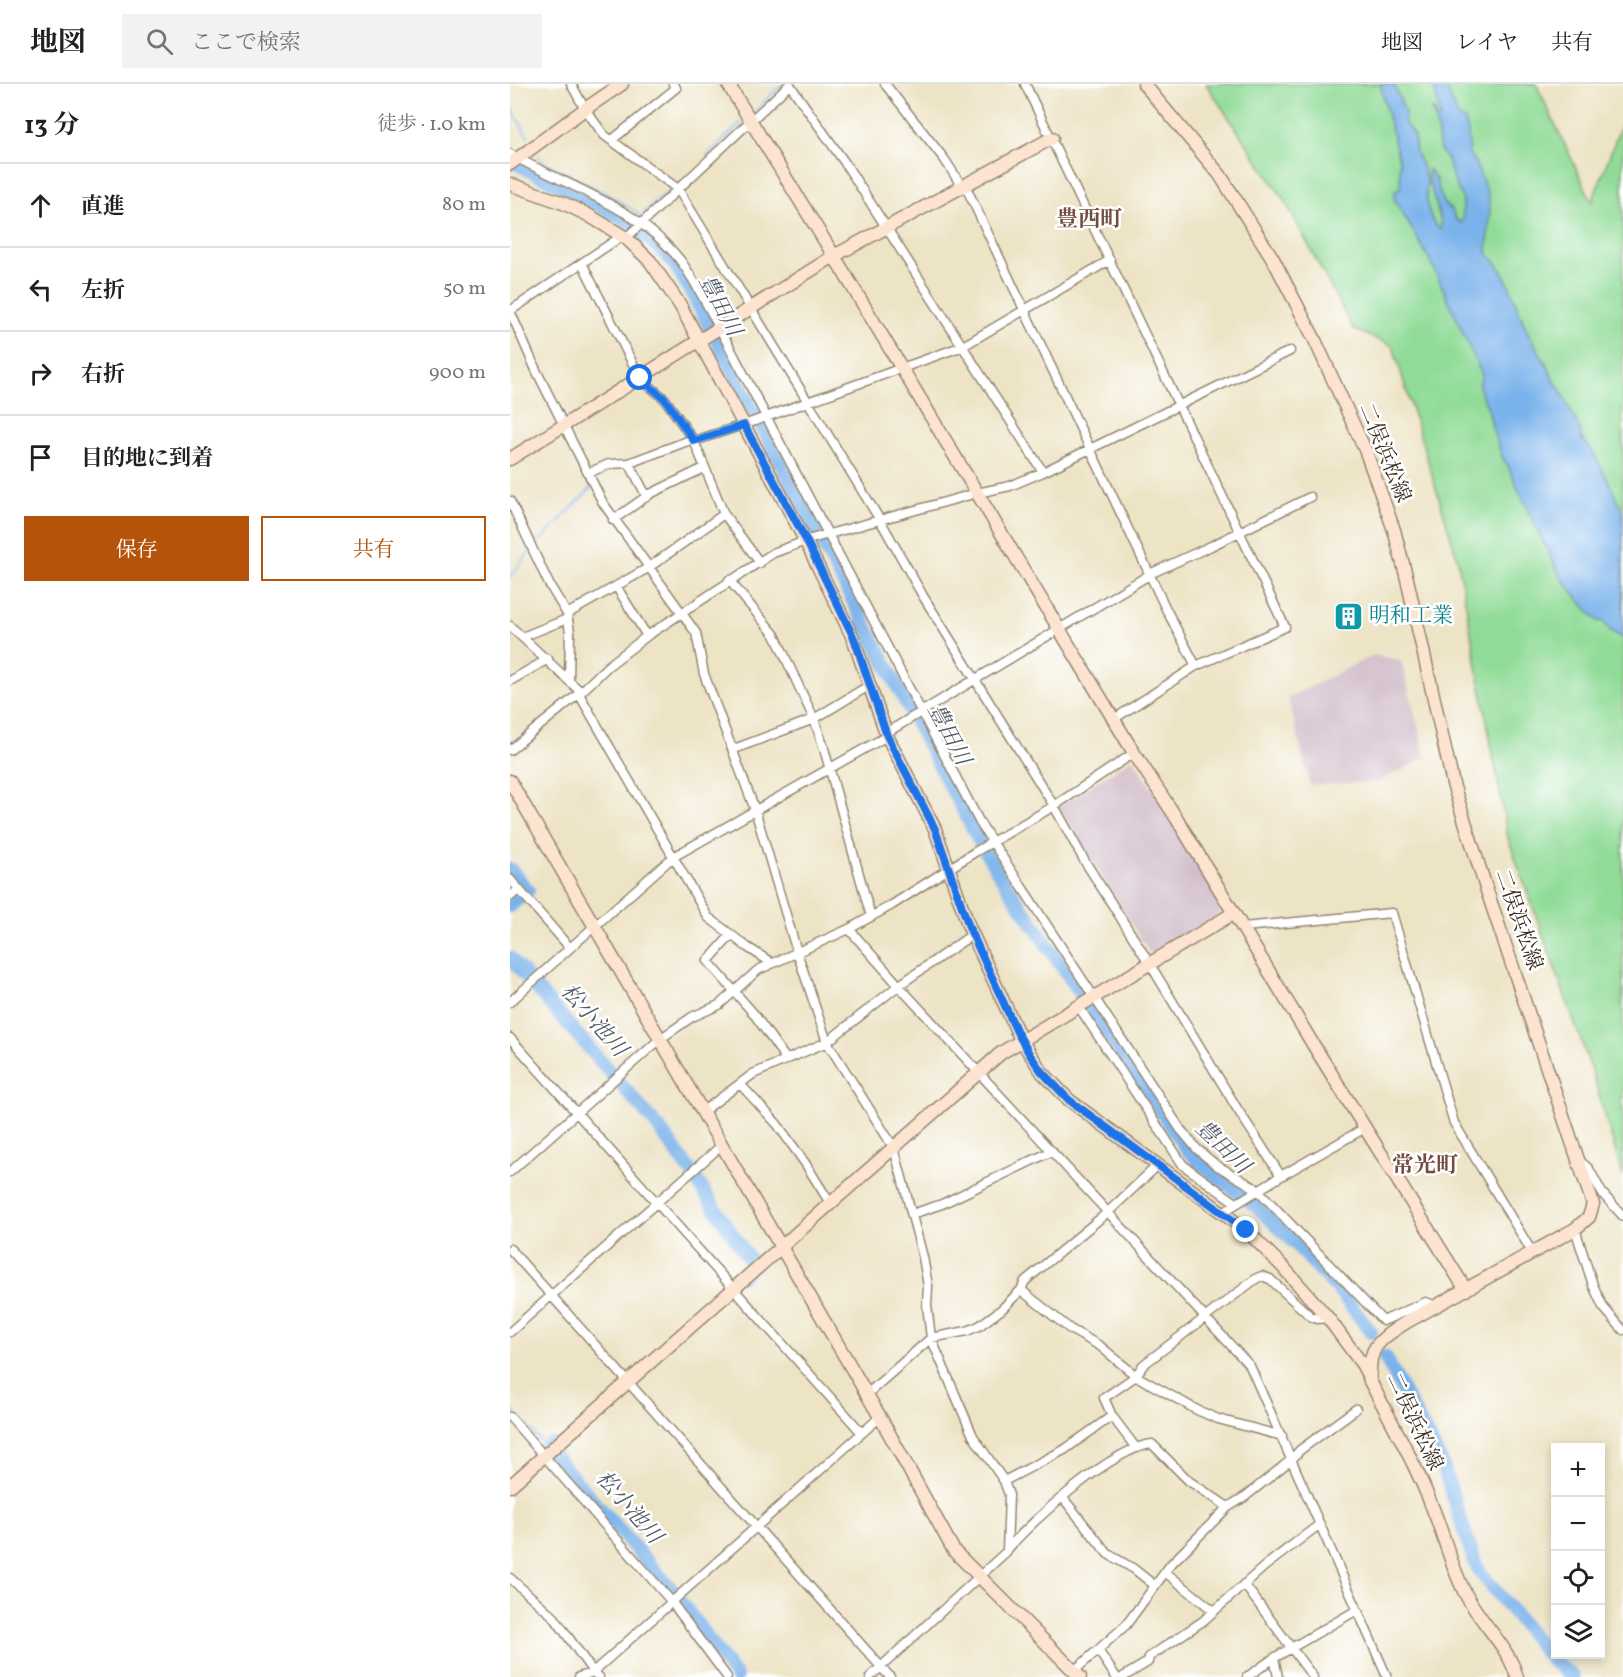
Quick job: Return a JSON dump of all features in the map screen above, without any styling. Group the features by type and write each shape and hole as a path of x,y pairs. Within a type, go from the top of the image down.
{"street":[{"path":"571,84 585,109 604,135 676,187 880,520 923,596 1054,806 1084,860 1281,1176"},
{"path":"512,159 622,84"},
{"path":"612,140 676,88 673,84"},
{"path":"728,84 1134,753 1466,1290"},
{"path":"1007,1551 1010,1519 1009,1495 1004,1481 973,1436 931,1338 927,1305 928,1286 894,1148 827,1042 797,952 755,810 704,674 696,633 613,520 562,426 510,311 619,238 629,235 676,187 790,84 845,163 1043,472"},
{"path":"885,84 945,160 959,182 965,185 1196,666"},
{"path":"1025,84 1285,627 1196,666 1114,719"},
{"name":"二俣浜松線","path":"1144,84 1220,175 1273,259 1314,338 1366,452 1394,530 1407,579 1453,784 1593,1204 1588,1218 1575,1229 1380,1339 1371,1356 1370,1381 1433,1509 1455,1573 1465,1594 1514,1665 1517,1677"},
{"path":"510,459 834,256 1052,138"},
{"path":"512,159 604,201 641,222 680,261 766,417 826,535 990,843 1183,1166 1238,1202"},
{"path":"510,184 563,203 629,235 661,275 703,338 808,540 854,638 887,735 935,829 973,934 1021,1040 1042,1072 1062,1094 1223,1212 1265,1248 1328,1318 1362,1364 1370,1381"},
{"path":"588,473 609,464 629,463 693,440 748,424 963,346 1110,260"},
{"path":"582,263 640,378 665,399 693,440 724,514 760,563"},
{"path":"510,750 580,693 608,666 647,636 773,553 808,540 1010,486 1290,351"},
{"path":"629,463 646,497"},
{"path":"613,520 646,497 704,468"},
{"path":"510,1002 596,928 673,857 830,769 1150,574 1310,497"},
{"path":"510,501 549,584 567,616 570,632 569,680"},
{"path":"522,637 567,616 648,568 724,514"},
{"path":"729,580 775,635 814,719 871,917"},
{"path":"616,586 647,636"},
{"path":"510,626 548,659 580,693 708,917 772,963"},
{"path":"510,681 548,659"},
{"path":"734,749 814,719 870,685"},
{"path":"510,1172 660,1039 692,1017 719,1005 758,970 849,930 1054,806 1134,753"},
{"path":"510,781 880,1416 954,1551 1073,1675 1135,1615 1165,1572 1228,1507 1246,1496 1300,1450 1356,1409"},
{"path":"510,879 570,948"},
{"path":"510,897 519,890"},
{"path":"510,1486 1001,1053 1234,913"},
{"path":"1243,927 1392,913 1454,1124 1532,1252"},
{"path":"849,930 898,986 1250,1366 1387,1677"},
{"path":"702,1112 753,1074 827,1042 898,986 973,934"},
{"path":"731,935 708,962 735,992 786,1059"},
{"path":"1087,1002 1197,1149 1216,1165 1255,1191 1383,1321 1426,1302 1436,1306"},
{"path":"510,1038 862,1433"},
{"path":"740,1084 777,1124 830,1203"},
{"path":"1223,1212 1365,1128"},
{"path":"510,1332 722,1145"},
{"path":"912,1214 942,1204 1052,1151"},
{"path":"1579,1160 1589,1169 1602,1193 1623,1216"},
{"path":"867,1394 931,1338 967,1331 979,1326 1002,1310 1022,1290 1025,1281 1108,1212 1158,1165"},
{"path":"1575,1229 1593,1285 1603,1307 1623,1330"},
{"path":"510,1249 890,1677"},
{"path":"1136,1448 1112,1416 1104,1398 1136,1376 1143,1365 1257,1278 1262,1276 1270,1279 1310,1316 1317,1319 1328,1318"},
{"path":"1022,1290 1070,1329 1100,1346 1136,1376 1218,1419 1240,1427 1282,1436"},
{"path":"510,1416 547,1453 672,1601 727,1677"},
{"path":"579,1677 596,1675 672,1601 880,1416"},
{"path":"1004,1481 1064,1450 1112,1416"},
{"path":"870,1677 979,1578 1018,1537 1086,1478 1136,1448 1152,1444 1189,1481 1228,1507"},
{"path":"1063,1498 1114,1560 1134,1569 1154,1585"},
{"path":"1123,1677 1148,1662 1149,1657 1203,1621 1244,1584 1320,1524"},
{"path":"1165,1572 1214,1611"},
{"path":"510,1578 554,1617 596,1675"},
{"path":"1244,1584 1312,1677"},
{"path":"1248,1677 1274,1658 1357,1610"},
{"path":"1098,1650 1116,1677"},
{"path":"1274,1658 1278,1677"}],"shaded area":[{"path":"1374,655 1401,660 1426,758 1377,782 1310,785 1288,698"},
{"path":"1133,758 1226,910 1151,955 1058,807"}],"green space":[{"path":"1206,84 1536,84 1592,202 1623,120 1623,1177 1592,1071 1508,838 1458,561 1393,346 1353,329 1285,201"}],"water":[{"path":"1380,84 1394,84 1406,115 1405,123 1414,136 1416,153 1428,186 1426,199 1428,210 1439,229 1441,221 1428,177 1428,169 1436,179 1443,203 1452,210 1455,218 1461,223 1463,221 1463,200 1448,161 1440,150 1432,110 1435,111 1436,117 1441,117 1432,85 1445,84 1458,116 1465,121 1469,154 1475,162 1488,194 1490,210 1487,253 1505,278 1527,331 1559,387 1581,431 1581,438 1591,449 1623,512 1623,638 1611,631 1603,621 1596,619 1561,578 1504,461 1488,408 1481,394 1479,385 1482,375 1431,262 1394,198 1395,191 1400,188 1400,164"}],"waterway":[{"path":"754,112 782,84"},
{"path":"510,106 528,137"},
{"path":"707,156 742,122"},
{"path":"538,156 543,162 616,199 640,215 672,189"},
{"name":"豊田川","path":"510,160 615,214 653,242 675,265 982,846 1003,880 1186,1148 1200,1163 1257,1207 1289,1237 1342,1294 1371,1332"},
{"path":"535,546 591,488"},
{"path":"510,577 531,550"},
{"name":"松小池川","path":"510,869 528,890 510,906"},
{"name":"松小池川","path":"510,958 659,1128 689,1169"},
{"name":"松小池川","path":"693,1175 753,1265 741,1276"},
{"name":"豊田川","path":"1385,1357 1442,1463 1475,1563 1551,1659 1573,1677"},
{"path":"510,1407 546,1447"},
{"name":"松小池川","path":"551,1444 546,1447 672,1590 736,1677"}],"place":[{"name":"明和工業","path":"1348,616"}],"district":[{"name":"豊西町","path":"1089,220"},
{"name":"常光町","path":"1425,1166"}],"route":[{"path":"640,378 665,399 694,441 744,425 806,540 854,638 887,736 935,829 969,927 1021,1040 1042,1072 1069,1100 1246,1230"}]}
